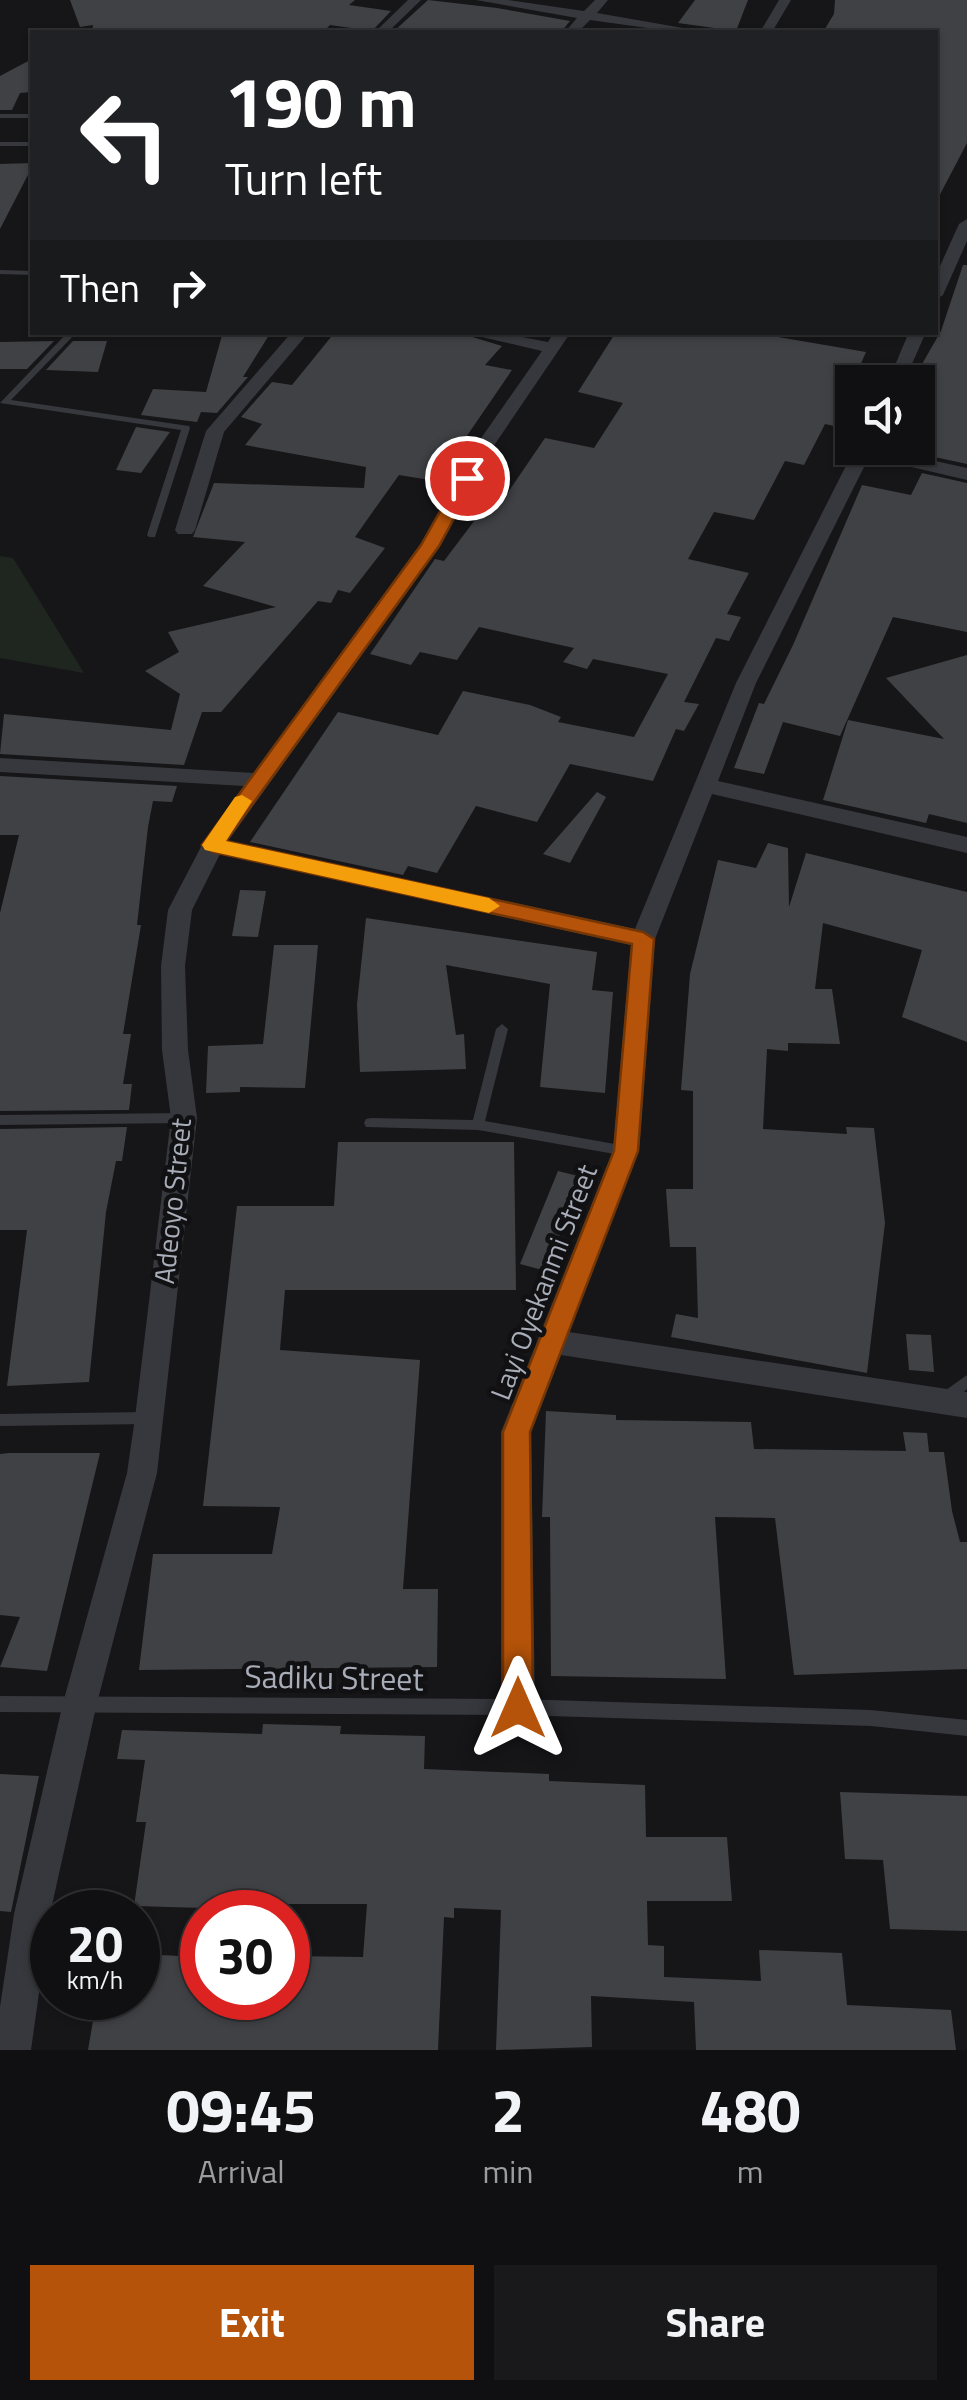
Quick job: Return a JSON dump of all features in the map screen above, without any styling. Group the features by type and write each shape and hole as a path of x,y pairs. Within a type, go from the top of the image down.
{"street":[{"path":"383,30 415,0"},
{"path":"482,0 685,30"},
{"path":"573,30 602,0"},
{"path":"767,30 785,0"},
{"path":"938,290 961,252 967,224"},
{"path":"184,530 214,431 298,335"},
{"path":"502,335 558,340"},
{"path":"903,365 917,335"},
{"name":"Adeoyo Street","path":"12,2050 32,1914 80,1702 142,1473 184,1118 175,1050 172,966 180,910 213,845 430,546 486,444 558,340"},
{"name":"Layi Oyekanmi Street","path":"518,1708 516,1432 626,1151 643,939 746,684 856,465"},
{"path":"930,465 967,474"},
{"path":"0,766 257,780"},
{"path":"708,786 967,845"},
{"path":"213,845 643,939"},
{"path":"554,1342 960,1395"}],"lane":[{"path":"0,116 30,116"},
{"path":"0,144 30,144"},
{"path":"0,272 30,274"},
{"path":"70,335 4,402 186,428 188,432 152,536"},
{"path":"478,1126 502,1029"},
{"path":"0,1120 184,1118"},
{"path":"371,1123 478,1126 626,1151"},
{"path":"0,1420 150,1418"},
{"name":"Sadiku Street","path":"0,1704 518,1708 871,1718 967,1728"}],"shaded area":[{"path":"0,556 13,558 84,673 0,658"}],"building":[{"path":"70,0 355,0 349,5 391,11 373,30 330,25 325,30 80,27"},
{"path":"428,0 570,21 563,30 395,30"},
{"path":"695,0 748,0 736,30 678,23"},
{"path":"835,0 967,0 967,143 938,198 938,30 824,30 834,14"},
{"path":"30,60 30,92 20,93 12,110 0,110 0,76"},
{"path":"30,163 30,171 0,229 0,164"},
{"path":"963,265 967,265 967,464 935,457 935,365 921,365 941,331"},
{"path":"222,335 269,335 243,377 248,377 217,413 201,412 197,422 141,415 153,389 206,392"},
{"path":"333,335 466,335 502,346 485,365 512,370 436,481 399,475 355,537 385,548 350,593 338,590 331,603 318,601 221,712 202,712 184,765 0,754 4,714 171,730 180,694 145,671 179,652 168,632 276,607 203,586 245,542 193,537 214,483 364,488 366,467 245,445 262,424 241,417 272,382 292,385"},
{"path":"614,335 779,335 866,352 860,365 835,365 835,424 825,424 804,465 785,461 754,520 714,512 688,559 749,573 727,614 741,617 729,641 716,638 684,702 699,704 684,731 676,729 653,781 570,764 537,822 476,806 437,873 408,866 403,875 250,842 338,712 438,735 463,691 530,705 561,717 558,722 634,737 668,674 593,659 587,669 563,662 574,648 479,627 457,660 420,652 411,665 370,654 435,559 444,561 487,504 498,507 545,438 594,448 623,403 578,392"},
{"path":"54,341 27,369 0,369 0,342"},
{"path":"73,341 107,341 98,372 46,370"},
{"path":"136,427 170,432 141,473 116,470"},
{"path":"922,473 967,483 967,632 893,617 840,736 783,722 764,774 734,768 759,703 764,704 793,645 862,485 911,495"},
{"path":"967,655 967,823 929,814 926,823 823,800 848,720 944,739 886,678"},
{"path":"0,776 177,786 172,802 153,801 148,827 137,925 141,925 123,1034 131,1034 123,1084 132,1084 129,1110 0,1111 0,913 19,835 0,835"},
{"path":"597,792 606,797 570,863 543,854"},
{"path":"768,843 788,848 789,907 806,853 967,892 967,1042 902,1017 922,950 823,923 815,989 832,989 840,1044 788,1043 788,1051 767,1049 763,1129 847,1134 846,1127 874,1128 885,1223 867,1373 671,1337 676,1314 698,1318 696,1247 670,1247 666,1189 693,1189 693,1091 681,1090 690,974 718,860 756,868"},
{"path":"240,890 266,891 258,937 232,936"},
{"path":"366,918 597,952 592,990 613,992 605,1093 540,1087 550,984 446,965 456,1035 464,1034 466,1069 360,1072 357,1004"},
{"path":"274,945 318,945 305,1088 240,1087 240,1092 206,1093 208,1046 263,1044"},
{"path":"127,1127 122,1161 116,1161 106,1212 89,1382 7,1386 27,1230 0,1230 0,1129"},
{"path":"338,1142 514,1142 516,1290 285,1290 280,1350 420,1360 403,1589 438,1589 437,1667 139,1670 153,1554 272,1554 280,1507 203,1506 237,1206 334,1206"},
{"path":"558,1171 582,1177 546,1271 520,1264"},
{"path":"906,1334 931,1335 934,1372 909,1370"},
{"path":"546,1411 616,1415 616,1420 751,1422 754,1449 906,1451 903,1432 927,1433 929,1452 944,1452 952,1511 960,1542 967,1542 967,1669 794,1675 775,1518 715,1517 726,1679 551,1676 550,1517 542,1517"},
{"path":"100,1453 47,1671 0,1667 20,1617 0,1615 0,1454"},
{"path":"263,1724 341,1726 340,1734 425,1736 424,1769 549,1774 549,1781 645,1785 646,1837 727,1837 732,1901 647,1901 648,1945 664,1946 664,1977 761,1981 759,1950 842,1953 847,2005 951,2010 956,2050 696,2050 694,2002 591,1996 592,2047 496,2050 501,1910 454,1908 454,1918 444,1917 438,2050 88,2050 93,2020 160,2020 160,1955 180,1956 180,2020 310,2020 310,1956 363,1957 367,1904 310,1904 310,1890 180,1890 180,1907 160,1907 160,1890 136,1890 146,1822 136,1822 145,1760 117,1759 122,1730 262,1734"},
{"path":"0,1774 39,1776 11,1912 0,1911"},
{"path":"840,1792 967,1796 967,1931 890,1929 883,1860 845,1859"}],"slow traffic":[{"path":"242,801 213,845 489,906"}],"route":[{"path":"467,478 430,546 213,845 643,939 626,1151 516,1432 518,1708"}]}
